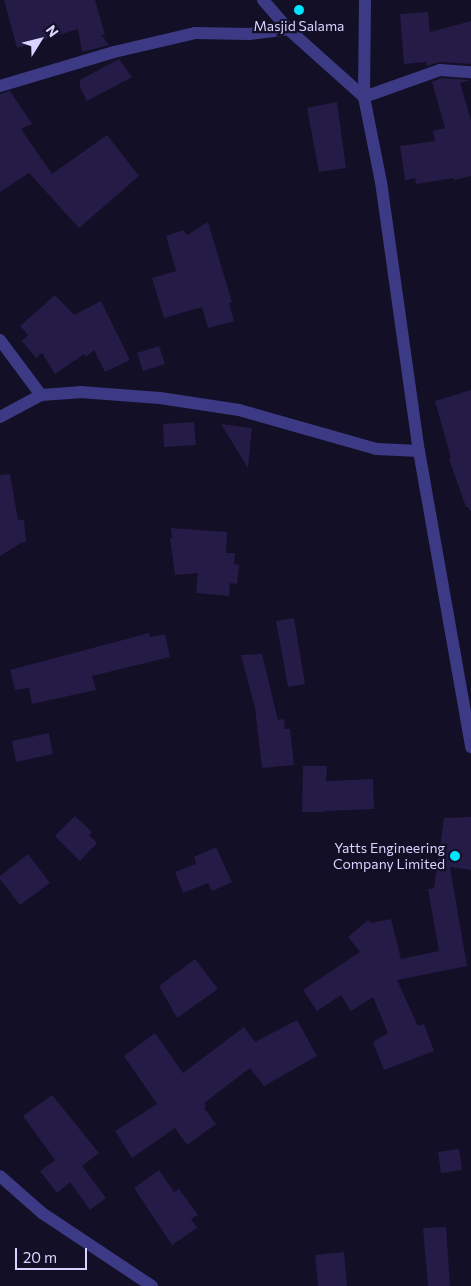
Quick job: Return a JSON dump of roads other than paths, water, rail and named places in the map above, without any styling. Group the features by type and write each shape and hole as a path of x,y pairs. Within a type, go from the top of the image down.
{"street":[{"path":"263,0 288,29 364,97"},
{"path":"365,0 364,97 381,182 418,451 471,747"},
{"path":"0,86 114,52 195,33 249,34 288,29"},
{"path":"364,97 440,70 471,72"},
{"path":"0,340 41,395"},
{"path":"0,417 41,395 80,392 160,398 239,410 376,448 418,451"},
{"path":"0,1176 42,1213 152,1286"}],"place":[{"name":"Masjid Salama","path":"299,10"},
{"name":"Yatts Engineering Company Limited","path":"455,856"}]}
